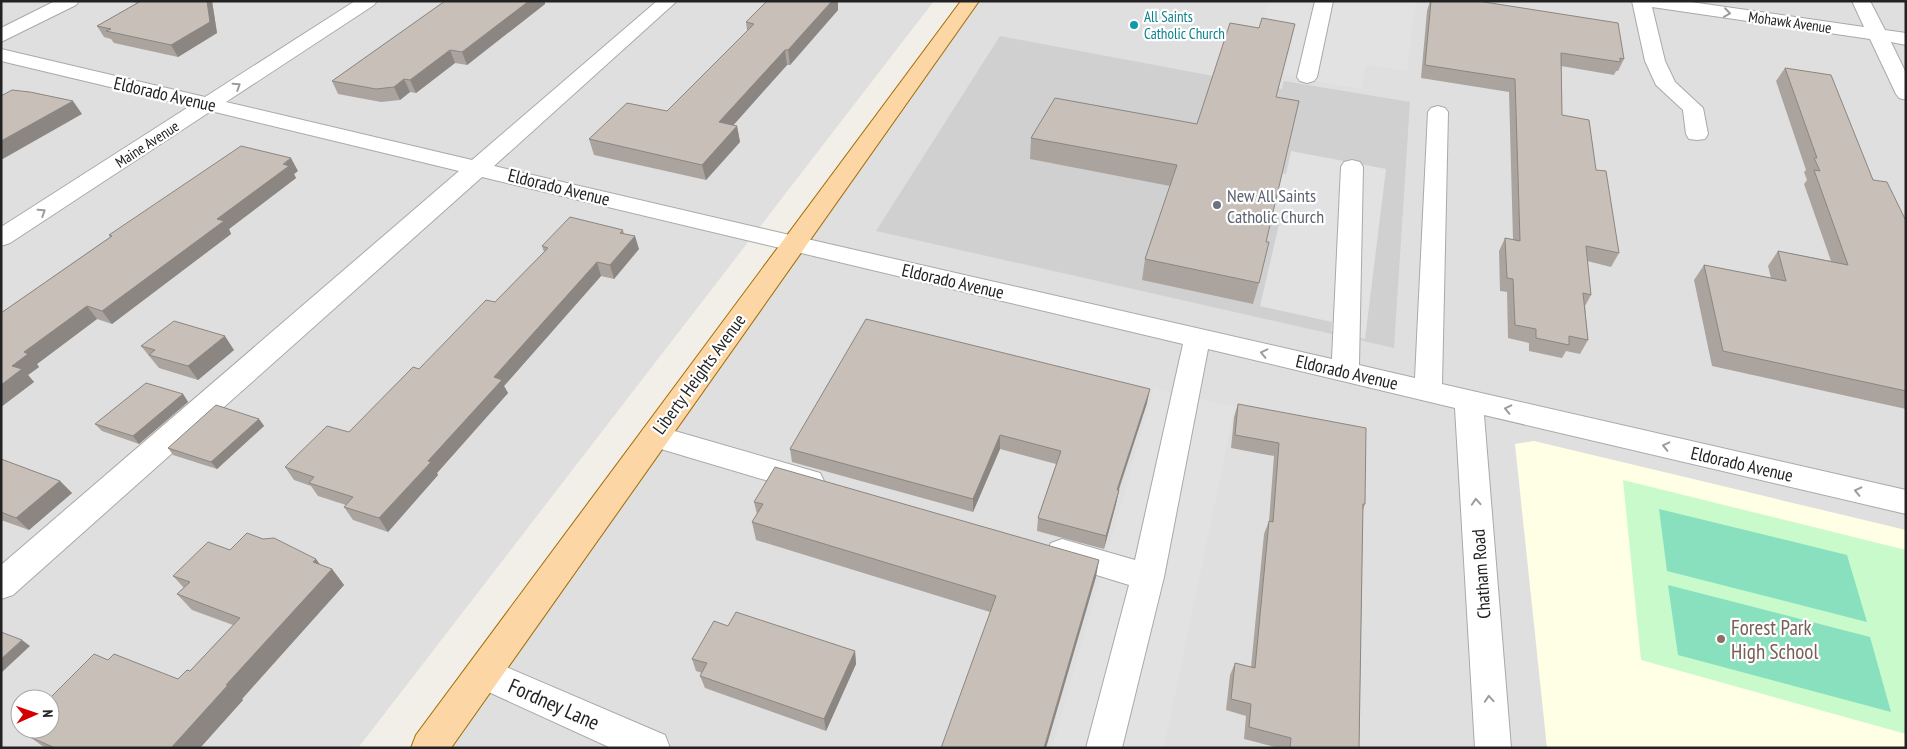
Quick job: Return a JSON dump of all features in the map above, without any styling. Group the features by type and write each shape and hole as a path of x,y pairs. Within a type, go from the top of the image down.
{"main road":[{"name":"Liberty Heights Avenue","path":"429,748 970,1"}],"street":[{"path":"1,36 70,1"},
{"name":"Maine Avenue","path":"1,238 368,1"},
{"path":"1,585 668,1"},
{"path":"1308,77 1324,1"},
{"path":"1641,1 1655,61 1666,85 1693,108 1697,134"},
{"name":"Mohawk Avenue","path":"1644,1 1906,39"},
{"path":"1861,1 1906,94"},
{"name":"Eldorado Avenue","path":"1,55 794,244 1906,502"},
{"path":"1428,391 1438,112"},
{"path":"1345,372 1352,167"},
{"path":"1104,748 1148,576 1190,367 1198,338"},
{"name":"Chatham Road","path":"1470,400 1492,748"},
{"path":"654,436 834,488"},
{"path":"1034,544 1148,576"},
{"name":"Fordney Lane","path":"483,673 652,748"}],"shaded area":[{"path":"1,1 934,1 358,748 1,748"},
{"path":"971,1 1906,1 1906,748 443,748"},
{"path":"1269,1 1416,1 1407,71 1366,65 1361,89 1284,75 1293,42 1258,36"},
{"path":"1000,36 1282,89 1284,81 1410,102 1394,348 876,231"},
{"path":"1291,151 1386,169 1365,339 1331,331 1332,322 1260,306 1281,216 1263,211 1273,171 1286,174"},
{"path":"1154,388 1235,407 1164,748 1052,748"},
{"name":"Forest Park High School","path":"1534,441 1906,530 1906,748 1547,748 1515,444"}],"green space":[{"path":"1623,480 1906,550 1906,734 1641,660"},
{"path":"1659,509 1847,555 1867,622 1667,571"},
{"path":"1668,585 1870,637 1891,712 1678,655"}],"building":[{"path":"141,1 207,1 210,22 171,45 106,31 111,29 97,26"},
{"path":"445,1 529,1 462,52 450,50 410,80 404,79 394,87 376,89 332,81"},
{"path":"767,1 832,1 719,122 737,126 702,165 589,139 627,103 667,111 754,24 746,22"},
{"path":"1431,1 1478,1 1618,23 1624,59 1620,58 1620,62 1561,53 1562,115 1589,120 1596,170 1606,171 1619,253 1586,246 1591,295 1583,293 1588,340 1569,336 1569,345 1536,338 1536,329 1515,325 1513,279 1507,278 1505,238 1520,241 1515,79 1425,65"},
{"name":"New All Saints Catholic Church","path":"1262,18 1295,24 1276,97 1299,101 1266,242 1269,242 1259,283 1145,259 1177,165 1031,138 1055,98 1197,124 1230,23 1259,28"},
{"path":"1785,68 1831,75 1873,180 1887,182 1906,221 1906,391 1723,351 1704,265 1786,281 1778,251 1848,265 1814,170 1820,171 1814,158 1817,158"},
{"path":"12,90 73,101 1,141 1,96"},
{"path":"241,146 291,158 283,164 289,166 217,219 224,221 102,311 87,306 24,352 28,354 12,366 22,369 1,385 1,313 112,236 109,235"},
{"path":"570,217 623,230 620,233 635,236 610,265 597,262 494,377 502,380 428,461 431,462 379,518 344,507 353,497 309,483 314,477 285,467 327,426 349,432 413,367 419,369 486,300 495,302 548,248 542,246"},
{"path":"866,319 1150,389 1117,490 1119,490 1106,536 1038,518 1061,451 1000,435 973,499 790,449"},
{"path":"174,321 225,336 188,366 149,355 155,350 141,346"},
{"path":"146,383 183,394 133,436 95,424"},
{"path":"1238,404 1366,428 1359,748 1290,748 1291,738 1249,727 1251,704 1231,699 1235,663 1255,668 1269,521 1273,522 1279,443 1235,435"},
{"path":"216,405 259,419 211,462 168,448"},
{"path":"1,459 60,481 16,518 1,512"},
{"path":"775,467 1099,560 1044,748 941,748 996,596 752,522 763,504 754,502"},
{"path":"247,533 263,539 274,538 316,559 313,562 332,569 171,748 55,748 35,739 60,739 59,689 94,654 108,660 114,654 178,679 187,670 190,671 240,618 177,594 190,582 173,576 208,542 230,550"},
{"path":"736,612 855,651 824,719 700,676 707,663 692,659 714,621 728,626"},
{"path":"1,632 22,640 1,659"}],"place":[{"name":"All Saints Catholic Church","path":"1134,25"},
{"name":"New All Saints Catholic Church","path":"1217,205"},
{"name":"Forest Park High School","path":"1721,639"}]}
